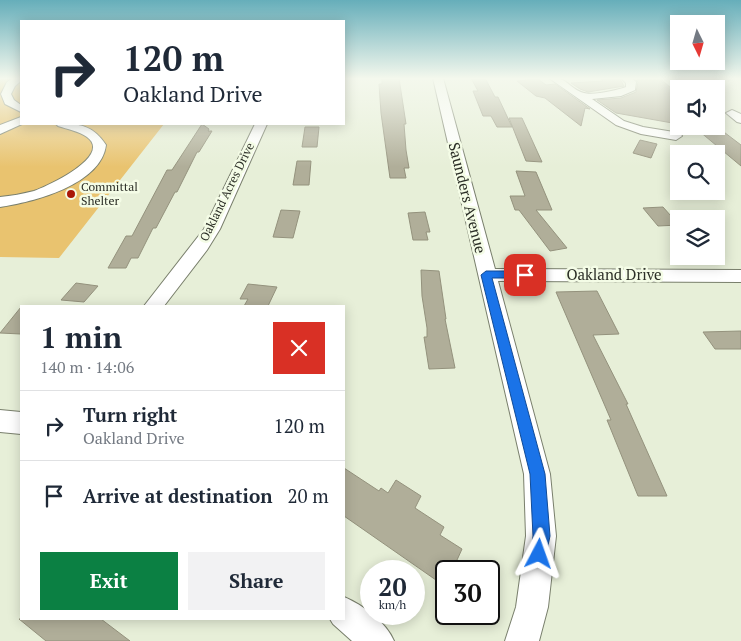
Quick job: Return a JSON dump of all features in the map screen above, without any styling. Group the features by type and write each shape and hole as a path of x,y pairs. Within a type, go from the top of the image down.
{"street":[{"name":"Saunders Avenue","path":"445,108 537,474 541,536 532,607 522,641"},
{"path":"598,108 620,123 641,130 676,136"},
{"path":"0,130 20,120"},
{"path":"0,202 43,193 69,180 89,166 97,156 100,143 94,136 65,125"},
{"name":"Oakland Acres Drive","path":"155,305 201,246 212,228 261,125"},
{"name":"Oakland Drive","path":"486,275 741,276"},
{"path":"0,421 20,423"},
{"path":"345,613 377,641"}],"shaded area":[{"path":"0,108 20,108 20,125 163,125 59,258 0,257"}],"building":[{"path":"381,108 404,108 409,168 404,168 406,178 390,178"},
{"path":"480,108 503,108 512,127 497,127 491,116 483,116"},
{"path":"558,108 588,108 590,109 585,108 581,126"},
{"path":"609,108 670,108 670,123 616,113"},
{"path":"509,118 522,118 542,162 526,161"},
{"path":"201,125 209,129 208,131 212,131 199,152 197,152 177,192 175,192 156,228 153,228 138,258 131,258 126,268 108,268 126,236 132,236 167,170 172,170"},
{"path":"305,127 319,127 317,147 302,147"},
{"path":"725,133 741,145 741,166 725,153 725,145 716,145 704,135 725,135"},
{"path":"640,140 657,144 651,158 633,153"},
{"path":"297,161 311,161 309,185 293,185"},
{"path":"516,171 536,172 552,210 536,210 567,248 550,251 519,210 515,210 510,196 525,196"},
{"path":"663,207 670,215 670,225 658,226 643,208"},
{"path":"281,210 300,211 293,238 273,237"},
{"path":"425,212 430,232 426,232 428,240 413,240 408,213"},
{"path":"421,270 439,271 445,319 455,368 429,369 424,337 427,337 427,328 422,296"},
{"path":"76,283 98,286 84,302 61,300"},
{"path":"248,284 277,287 268,305 245,305 248,299 240,299"},
{"path":"597,291 619,334 593,335 628,404 626,404 667,496 638,496 607,420 611,420 556,292"},
{"path":"20,308 20,334 0,333"},
{"path":"741,331 741,349 715,349 703,332"},
{"path":"345,469 379,491 381,488 388,493 396,480 421,496 415,508 444,527 440,535 462,549 457,560 435,560 435,579 425,572 425,560 407,560 345,517"},
{"path":"20,620 102,620 130,641 46,641"}],"place":[{"name":"Committal Shelter","path":"71,194"}],"route":[{"path":"525,275 486,275 537,474 541,536 539,554"}]}
